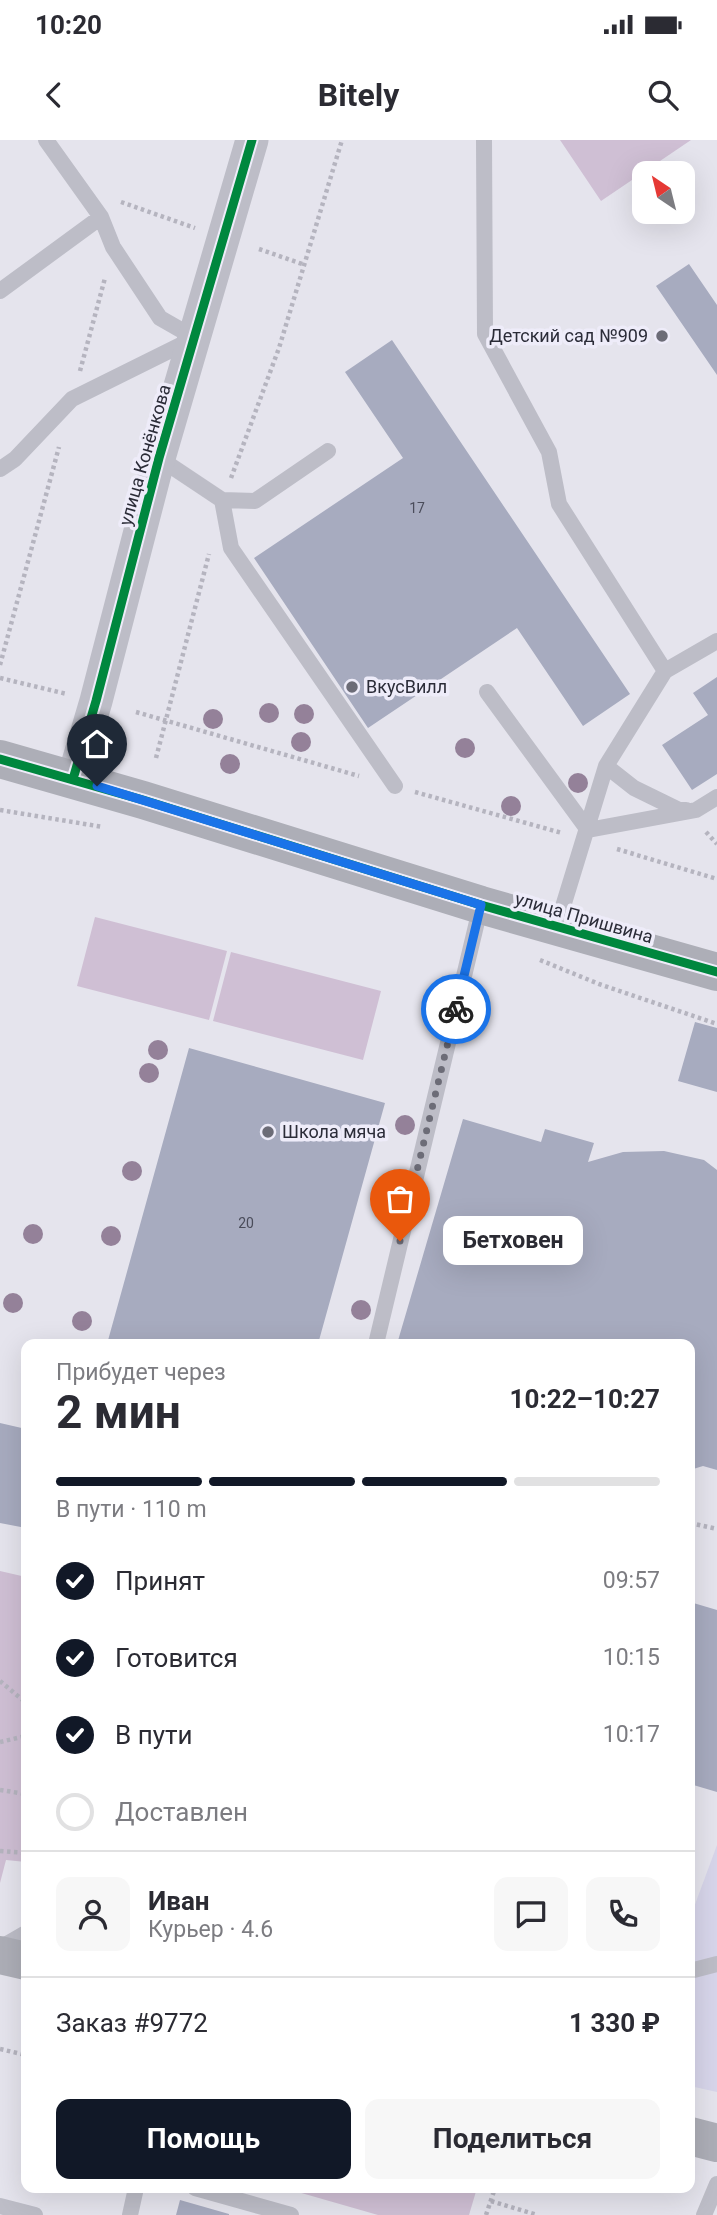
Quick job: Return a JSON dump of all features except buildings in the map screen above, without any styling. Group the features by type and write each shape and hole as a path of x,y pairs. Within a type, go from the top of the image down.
{"street":[{"name":"улица Конёнкова","path":"74,779 159,458 252,140"},
{"name":"улица Пришвина","path":"0,759 74,779 481,905 717,972"},
{"path":"0,1955 21,1960"},
{"path":"695,2137 717,2143"}],"lane":[{"path":"46,140 101,218 113,247 160,318 195,338"},
{"path":"484,140 485,334 549,452 558,504 665,671"},
{"path":"0,291 101,218"},
{"path":"0,469 15,458 72,399 195,338"},
{"path":"159,458 222,500 255,501 328,452"},
{"path":"222,500 231,548 395,786"},
{"path":"557,926 606,766 665,671 717,641"},
{"path":"486,692 586,835"},
{"path":"606,766 634,788 680,810 696,810"},
{"path":"586,835 696,810 717,797"},
{"path":"377,1339 481,905"},
{"path":"0,1948 21,1936"},
{"path":"695,1970 717,1964"},
{"path":"704,2215 717,2184"},
{"path":"130,2215 135,2193"},
{"path":"213,2193 290,2215"},
{"path":"0,2206 36,2215"}],"path":[{"path":"222,500 279,348 342,140"},
{"path":"117,201 200,229"},
{"path":"0,665 113,247"},
{"path":"259,249 304,265"},
{"path":"156,758 209,552"},
{"path":"0,678 69,694"},
{"path":"586,835 717,878"},
{"path":"695,1524 717,1529"},
{"path":"0,1681 21,1699"},
{"path":"0,1742 21,1737"},
{"path":"0,1790 21,1793"},
{"path":"0,1851 21,1853"},
{"path":"0,2049 21,2054"},
{"path":"486,2215 493,2193"},
{"path":"491,2201 537,2215"}],"shaded area":[{"path":"560,140 691,140 660,161 632,161 632,180 601,201"},
{"path":"95,917 227,951 209,1020 77,986"},
{"path":"231,952 381,991 363,1060 213,1021"},
{"path":"0,1571 21,1576 21,1862 6,1860 0,1883"},
{"path":"717,1845 717,2092 695,2087 695,1904"},
{"path":"301,2193 476,2193 469,2215 378,2215"}],"cycle path":[{"path":"73,779 159,458 252,140"},
{"path":"0,759 143,800 481,905 717,972"}],"way so far":[{"path":"400,1241 456,1009"}],"place":[{"name":"Детский сад №909","path":"662,336"},
{"name":"ВкусВилл","path":"352,687"},
{"name":"Школа мяча","path":"268,1132"},
{"name":"Бетховен","path":"400,1241"}],"route":[{"path":"97,786 481,905 456,1009"}]}
